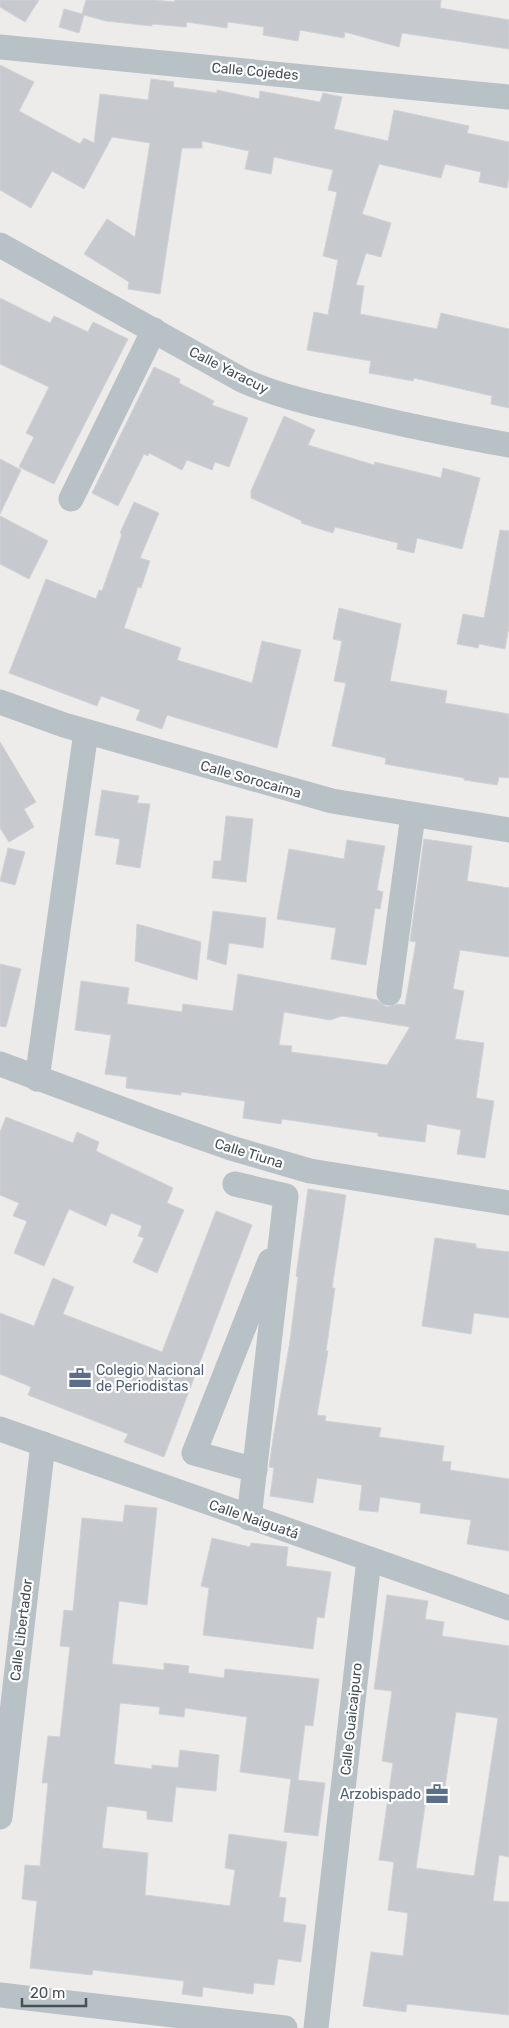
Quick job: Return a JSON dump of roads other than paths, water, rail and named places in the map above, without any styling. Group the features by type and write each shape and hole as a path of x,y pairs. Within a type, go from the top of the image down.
{"street":[{"name":"Calle Cojedes","path":"0,47 509,97"},
{"name":"Calle Yaracuy","path":"0,245 242,380 287,398 509,445"},
{"path":"71,500 154,330"},
{"name":"Calle Sorocaima","path":"0,702 86,732 294,791 359,806 509,830"},
{"path":"37,1078 86,732"},
{"path":"389,993 413,815"},
{"name":"Calle Tiuna","path":"0,1064 231,1148 310,1171 509,1203"},
{"path":"235,1184 286,1196 249,1518"},
{"path":"255,1470 194,1452 282,1230"},
{"name":"Calle Naiguatá","path":"0,1429 509,1608"},
{"name":"Calle Libertador","path":"0,1817 43,1444"},
{"name":"Calle Guaicaipuro","path":"316,2028 368,1559"},
{"path":"0,1995 285,2028"}],"place":[{"name":"Colegio Nacional de Periodistas","path":"80,1378"},
{"name":"Arzobispado","path":"437,1794"}]}
